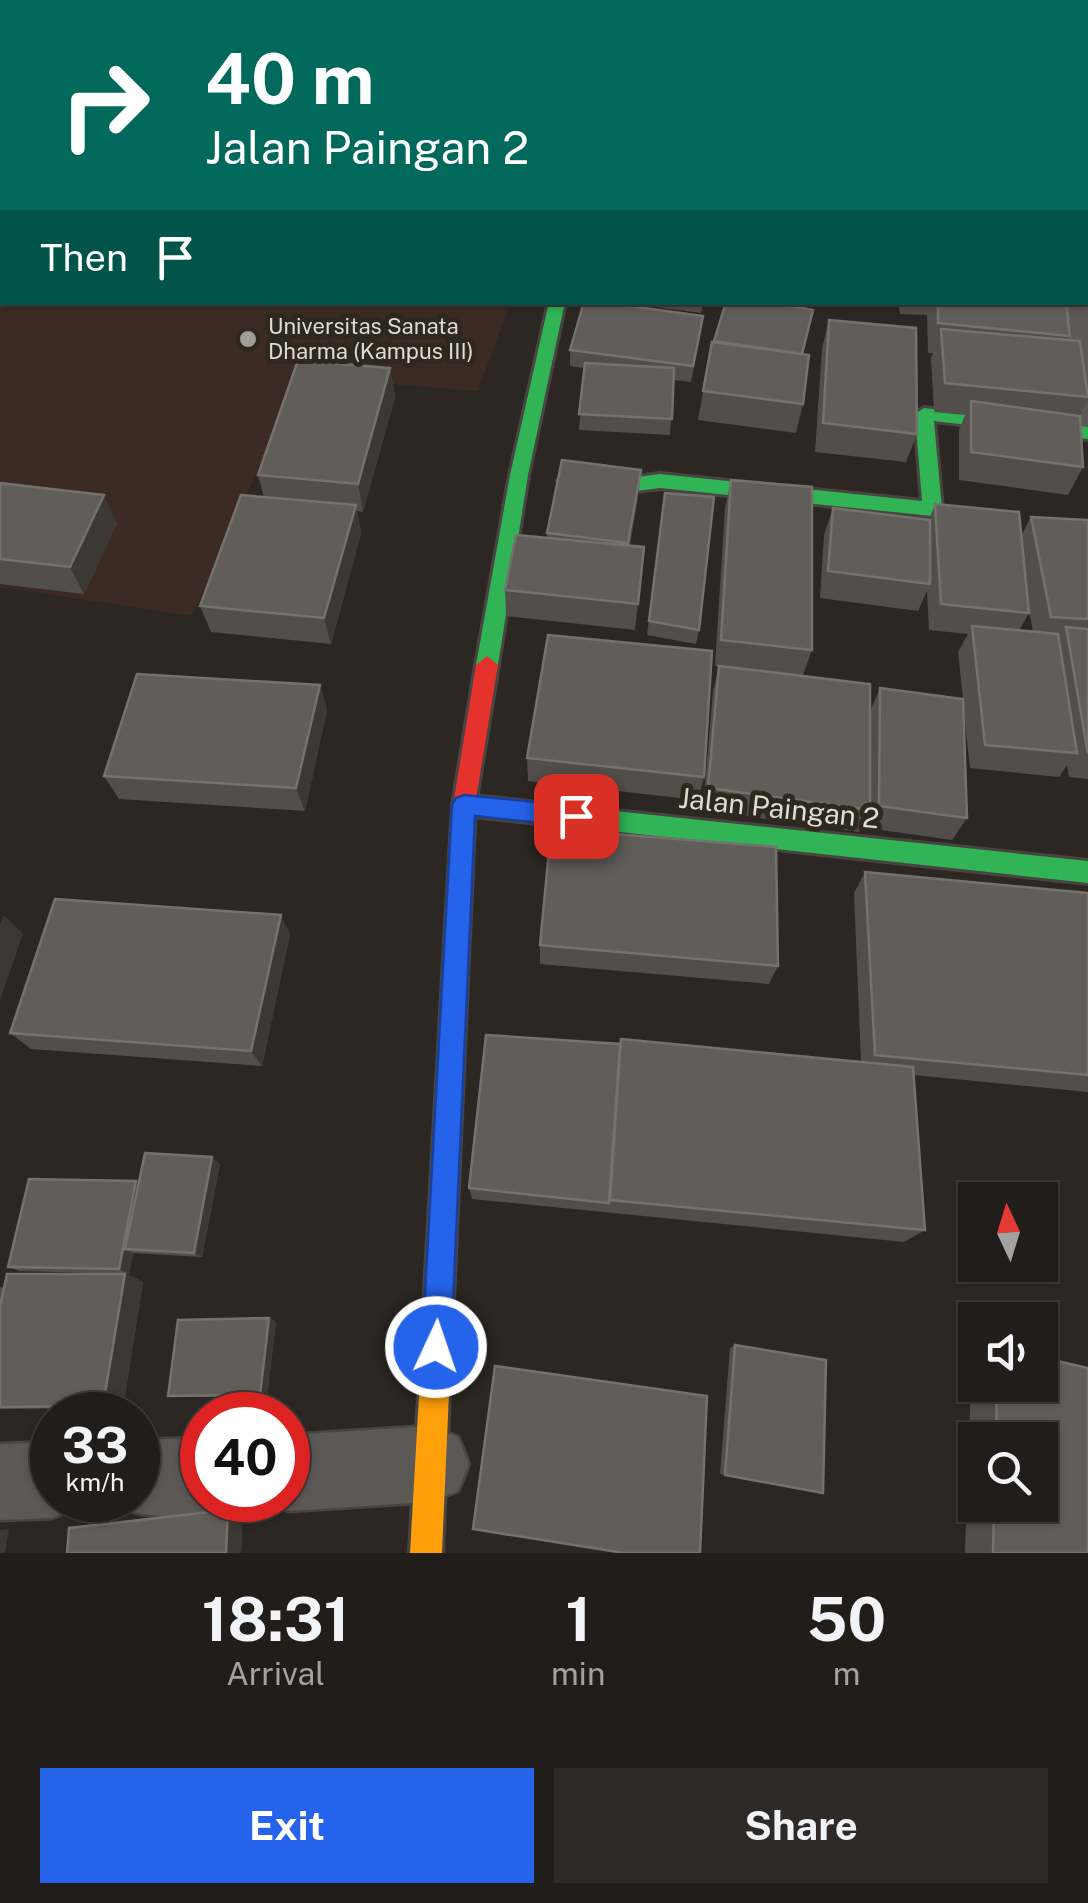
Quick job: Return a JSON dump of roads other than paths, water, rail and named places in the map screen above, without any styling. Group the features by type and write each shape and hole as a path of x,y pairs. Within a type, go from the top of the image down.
{"street":[{"path":"426,1553 464,805 519,475 556,305"},
{"path":"1071,305 1088,417"},
{"path":"519,475 612,487 660,481 932,509 924,414 1088,433"},
{"name":"Jalan Paingan 2","path":"464,805 1088,872"},
{"path":"310,1472 430,1464"},
{"path":"0,1482 30,1481"}],"place":[{"name":"Universitas Sanata Dharma (Kampus III)","path":"248,339"}]}
